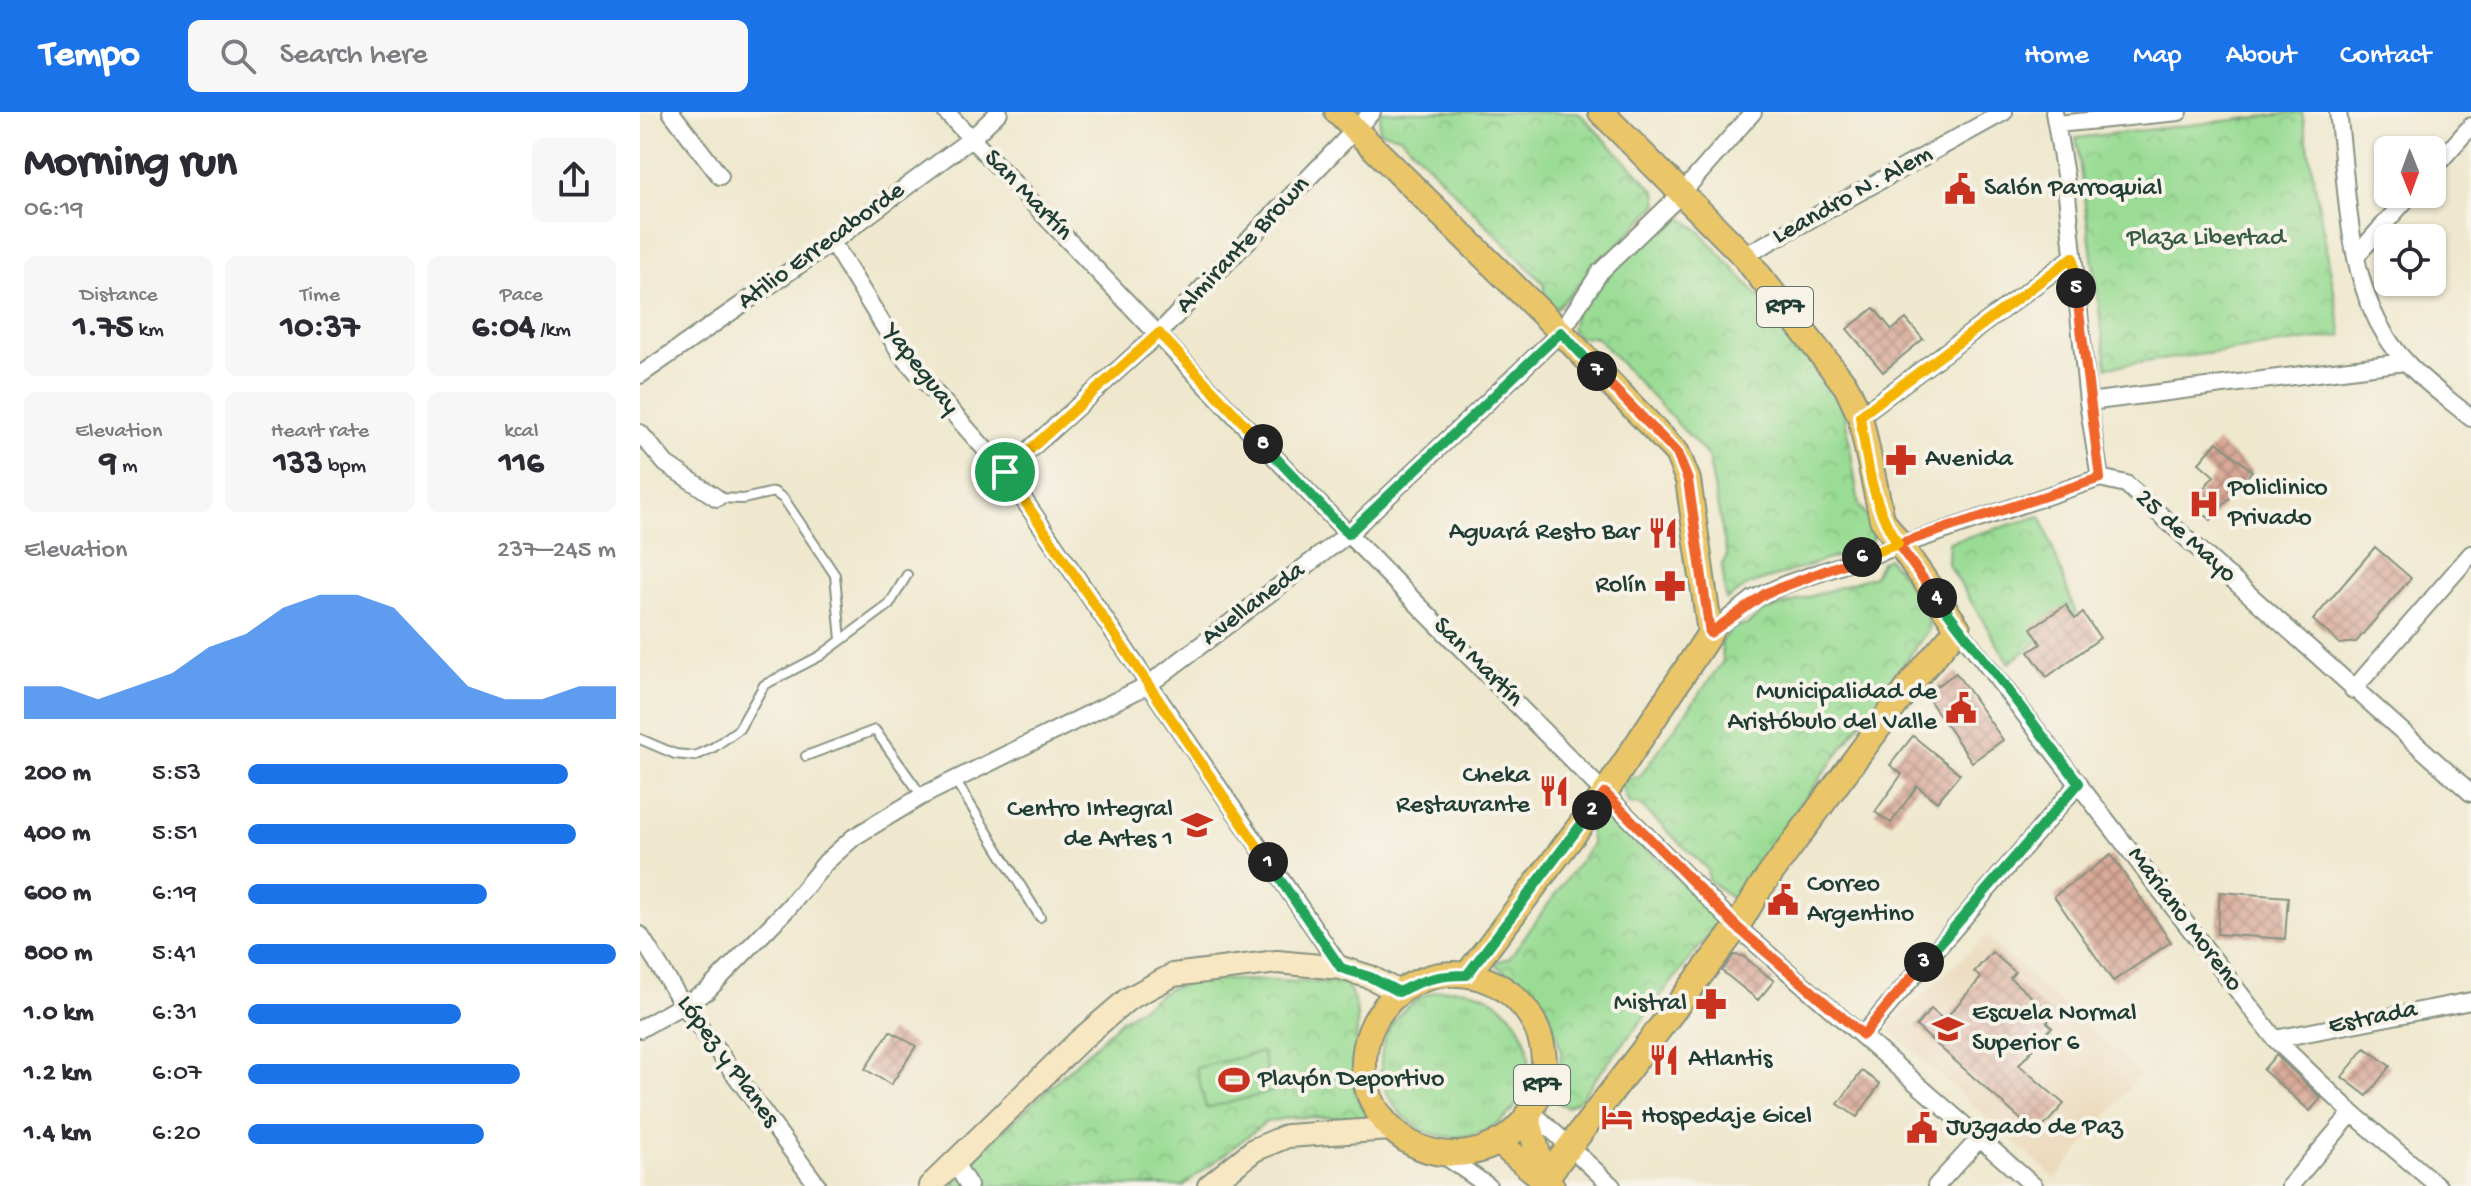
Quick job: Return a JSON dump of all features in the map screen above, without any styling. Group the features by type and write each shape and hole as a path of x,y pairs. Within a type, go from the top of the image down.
{"main road":[{"path":"1337,112 1561,332 1677,453 1688,480 1710,633 1605,793 1467,975"},
{"name":"RP7","path":"1545,1184 1737,927 1760,888 1842,777 1958,628 1882,519 1874,494 1860,416 1846,386 1744,256 1601,112"},
{"path":"930,1186 953,1160 1118,1007 1173,975 1277,962 1341,968 1370,977 1399,992"},
{"name":"RP7","path":"1467,975 1495,984 1519,1002 1536,1027 1544,1056 1542,1085 1529,1113 1516,1130 1498,1142 1471,1153 1442,1154 1415,1146 1391,1129 1372,1104 1363,1074 1365,1044 1378,1015 1399,992 1432,978 1467,975"},
{"name":"RP7","path":"1529,1113 1545,1184"},
{"path":"1209,1186 1254,1150 1287,1136 1391,1129"},
{"path":"1498,1142 1545,1184"}],"street":[{"path":"671,112 720,176"},
{"name":"San Martín","path":"946,112 1348,534 1737,927 2034,1186"},
{"name":"Atilio Errecaborde","path":"640,375 832,242 972,138 999,112"},
{"name":"Almirante Brown","path":"1005,472 1159,333 1372,112"},
{"name":"Avellaneda","path":"640,1029 684,1006 727,972 826,862 854,837 922,796 1148,685 1348,534 1561,332 1600,272 1681,194 1753,112"},
{"name":"Leandro N. Alem","path":"1744,256 2004,112"},
{"path":"1710,633 1766,593 1898,544 2100,478 2088,402 2056,118 2179,112"},
{"path":"2338,112 2363,290 2378,323 2405,362 2471,418"},
{"path":"2446,154 2471,126"},
{"path":"2356,256 2399,208"},
{"name":"Yapeguay","path":"832,242 901,354 1005,472 1341,968"},
{"path":"1860,416 2073,257"},
{"path":"2088,402 2405,362"},
{"path":"640,433 666,464 717,498"},
{"name":"25 de Mayo","path":"2100,478 2126,484 2471,793"},
{"path":"2353,690 2471,554"},
{"name":"Mariano Moreno","path":"1958,628 2275,1039 2352,1113 2438,1186"},
{"path":"1863,1035 2079,783"},
{"name":"López y Planes","path":"640,935 684,1006 818,1186"},
{"path":"2465,1001 2471,988"},
{"name":"Estrada","path":"2275,1039 2465,1001"},
{"path":"1529,1113 1612,1186"},
{"path":"2290,1186 2352,1113"},
{"path":"1936,1186 1981,1137"},
{"path":"1442,1154 1488,1186"},
{"path":"953,1160 969,1186"}],"lane":[{"path":"717,498 743,499 774,492 784,499 835,575 841,640"},
{"path":"640,739 675,754 695,756 714,747 739,729 764,685 820,656 889,605 907,575"},
{"path":"806,756 875,730 922,796"},
{"path":"955,779 1040,917"}],"shaded area":[{"path":"1986,937 2141,1074 2056,1179 1892,1033 1894,1021"}],"green space":[{"path":"1380,112 1578,112 1656,192 1658,204 1556,308 1544,301 1544,284 1400,136 1379,131"},
{"name":"Plaza Libertad","path":"2302,112 2342,336 2107,367 2076,138"},
{"path":"1678,216 1696,227 1835,381 1842,395 1859,505 1876,528 1870,546 1749,585 1726,600 1722,564 1727,556 1708,456 1596,337 1578,337 1571,329 1576,306 1661,225"},
{"path":"2041,516 2076,614 2009,663 1948,564 1949,542"},
{"path":"1888,558 1927,604 1929,629 1732,899 1708,879 1707,869 1639,804 1629,804 1619,780 1640,776 1723,661 1721,641 1733,627 1747,625 1762,612 1874,576 1881,562"},
{"path":"1607,814 1713,910 1720,921 1578,1101 1566,1107 1558,1103 1561,1051 1542,1003 1494,963 1509,958 1592,844 1589,831 1597,817"},
{"path":"1204,979 1345,983 1356,1009 1356,1095 1369,1118 1292,1117 1266,1122 1183,1186 952,1186 990,1143 1123,1019 1168,989"},
{"path":"1455,989 1483,995 1507,1011 1523,1035 1529,1063 1523,1091 1507,1115 1483,1131 1455,1137 1427,1131 1403,1115 1387,1091 1381,1063 1387,1035 1403,1011 1427,995"},
{"name":"Playón Deportivo","path":"1262,1052 1272,1092 1206,1108 1196,1068"}],"building":[{"path":"1874,308 1892,330 1906,319 1923,339 1883,372 1847,329"},
{"path":"2217,442 2252,471 2211,520 2191,503 2214,476 2199,463"},
{"path":"2375,547 2411,578 2356,642 2340,644 2313,620"},
{"path":"2066,605 2075,619 2083,613 2100,638 2047,677 2029,652 2041,644 2031,628"},
{"path":"1956,673 2003,740 1972,762 1925,694"},
{"path":"1913,736 1960,774 1937,802 1917,786 1891,823 1875,812 1902,774 1890,765"},
{"path":"2111,855 2171,942 2113,981 2054,896"},
{"path":"2220,892 2288,897 2285,939 2217,934"},
{"path":"1992,952 2015,972 2010,978 2053,1016 2047,1022 2052,1027 2019,1065 2064,1104 2037,1134 1916,1026 1931,1009 1944,1020 1981,978 1974,972"},
{"path":"1734,955 1743,956 1774,981 1758,1000 1722,971"},
{"path":"890,1031 916,1046 891,1085 865,1069"},
{"path":"2365,1048 2390,1066 2367,1096 2342,1077"},
{"path":"2276,1055 2321,1098 2310,1111 2263,1070"},
{"path":"1862,1071 1880,1084 1857,1117 1838,1104"}],"place":[{"name":"Salón Parroquial","path":"1960,189"},
{"name":"Avenida","path":"1901,460"},
{"name":"Policlinico Privado","path":"2204,504"},
{"name":"Aguará Resto Bar","path":"1663,533"},
{"name":"Rolín","path":"1670,586"},
{"name":"Municipalidad de Aristóbulo del Valle","path":"1961,708"},
{"name":"Cheka Restaurante","path":"1554,791"},
{"name":"Centro Integral de Artes 1","path":"1197,825"},
{"name":"Correo Argentino","path":"1783,900"},
{"name":"Mistral","path":"1711,1004"},
{"name":"Escuela Normal Superior 6","path":"1948,1029"},
{"name":"Atlantis","path":"1664,1060"},
{"name":"Playón Deportivo","path":"1234,1080"},
{"name":"Hospedaje Gicel","path":"1617,1117"},
{"name":"Juzgado de Paz","path":"1922,1128"}],"route":[{"path":"1005,472 1159,333 1348,534 1561,332 1677,453 1688,480 1710,633 1753,599 1898,544 1882,519 1874,494 1860,416 2073,257 2088,402 2100,478 1898,544 1958,628 2079,783 1863,1035 1737,927 1605,793 1467,975 1443,975 1420,981 1399,992 1370,977 1341,968 1005,472"}]}
